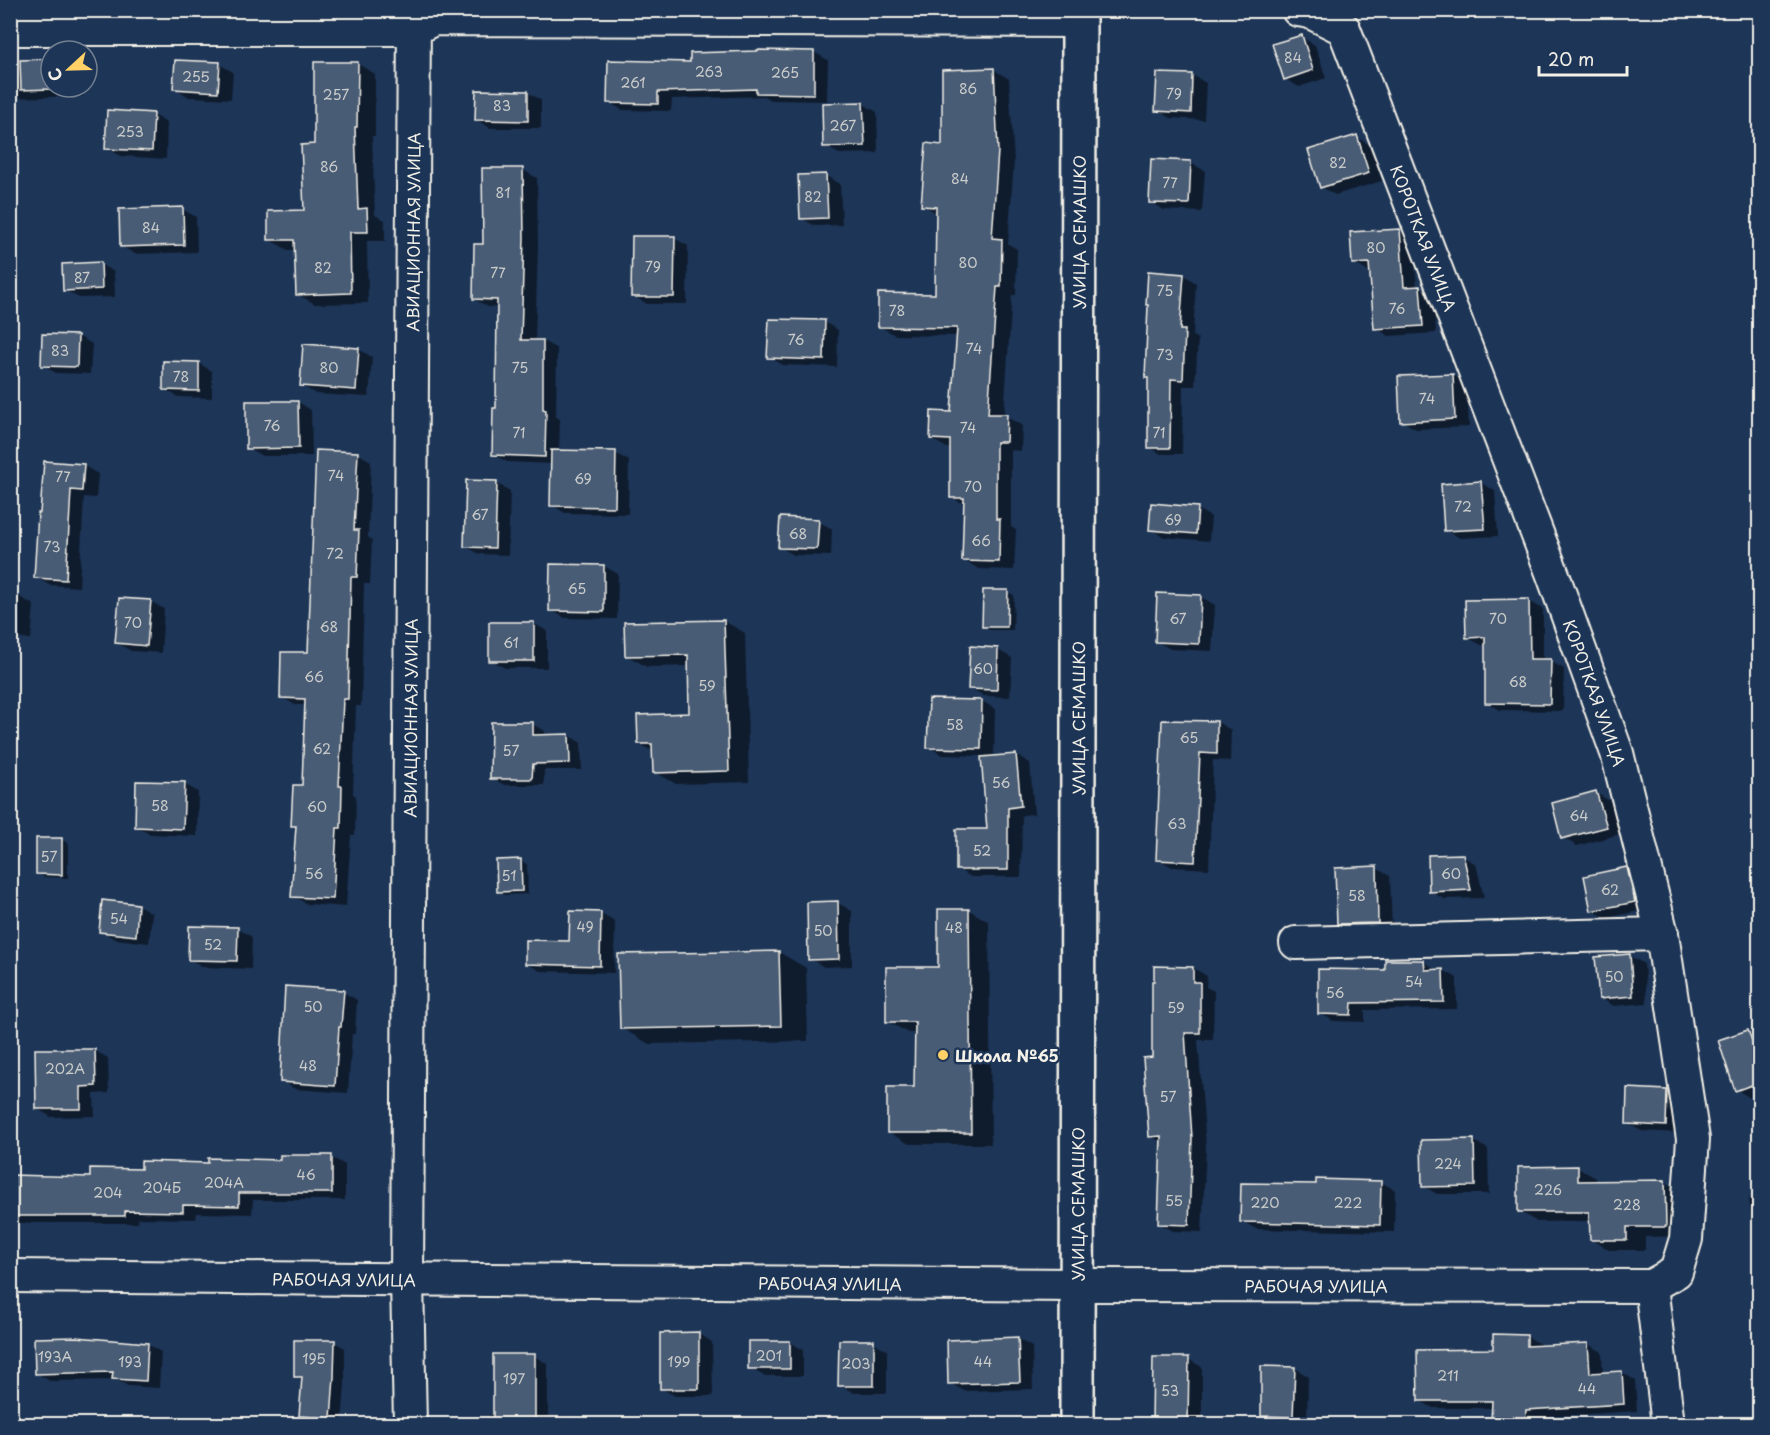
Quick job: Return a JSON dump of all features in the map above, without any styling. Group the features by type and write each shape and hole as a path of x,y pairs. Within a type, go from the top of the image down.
{"main road":[{"name":"УЛИЦА СЕМАШКО","path":"1077,1425 1079,16"}],"street":[{"name":"КОРОТКАЯ УЛИЦА","path":"1298,10 1310,12 1344,29 1553,575 1617,753 1662,934 1693,1139 1686,1239 1676,1272 1651,1286"},
{"path":"10,29 414,20 1079,16"},
{"name":"АВИАЦИОННАЯ УЛИЦА","path":"410,1425 407,1280 414,20"},
{"path":"1296,943 1662,934"},
{"name":"РАБОЧАЯ УЛИЦА","path":"10,1276 1077,1285 1651,1286"},
{"path":"1651,1286 1668,1425"}],"building":[{"path":"1302,35 1313,70 1284,80 1272,44"},
{"path":"757,50 814,51 814,94 756,93 756,89 658,92 658,104 607,103 608,60 690,62 690,53"},
{"path":"39,59 39,89 21,90 20,60"},
{"path":"175,60 220,62 218,92 173,89"},
{"path":"314,62 358,62 357,127 355,127 358,209 367,208 368,232 350,232 351,293 296,295 294,240 268,240 268,211 304,210 301,145 314,144"},
{"path":"994,68 998,151 992,238 1002,239 1001,287 997,287 988,414 1007,414 1006,442 996,442 996,519 1000,519 999,562 962,561 964,498 950,498 950,440 930,439 931,411 951,412 957,328 878,327 878,293 935,294 936,207 921,206 926,143 942,145 942,70"},
{"path":"1157,73 1192,74 1191,113 1155,111"},
{"path":"476,90 528,91 528,121 475,120"},
{"path":"863,102 865,146 823,147 822,103"},
{"path":"107,110 154,113 152,151 105,149"},
{"path":"1357,135 1369,173 1320,188 1308,150"},
{"path":"1151,159 1191,161 1189,204 1149,203"},
{"path":"482,168 523,168 524,238 521,340 543,340 543,409 546,410 545,457 492,455 493,408 496,408 497,300 473,299 474,244 483,244"},
{"path":"826,174 828,218 800,219 798,175"},
{"path":"183,207 184,245 120,247 119,209"},
{"path":"1400,229 1404,287 1420,286 1423,326 1374,329 1369,263 1352,264 1350,232"},
{"path":"632,236 675,236 674,297 631,297"},
{"path":"101,262 102,289 63,291 62,264"},
{"path":"1148,271 1184,274 1180,330 1185,330 1183,380 1171,379 1170,448 1148,448 1148,378 1145,378"},
{"path":"769,319 825,320 824,360 767,358"},
{"path":"42,334 78,335 77,367 41,366"},
{"path":"303,344 359,348 356,390 300,386"},
{"path":"163,361 199,362 199,391 163,390"},
{"path":"1453,374 1455,419 1400,422 1398,376"},
{"path":"246,401 298,401 299,448 246,449"},
{"path":"316,450 358,452 354,530 359,530 357,577 351,577 348,699 343,699 339,786 342,786 341,828 337,828 333,899 291,897 296,826 291,826 293,785 302,785 305,699 280,698 281,652 308,652"},
{"path":"551,450 616,451 615,507 550,506"},
{"path":"44,461 84,464 82,491 71,490 66,580 34,578"},
{"path":"466,480 497,481 495,548 464,547"},
{"path":"1481,481 1485,529 1444,531 1441,484"},
{"path":"1151,503 1198,507 1196,534 1149,530"},
{"path":"780,517 819,519 817,549 778,548"},
{"path":"550,564 604,565 604,612 549,611"},
{"path":"983,590 1008,590 1007,627 982,627"},
{"path":"1157,593 1201,595 1199,644 1155,642"},
{"path":"119,598 151,600 147,646 115,643"},
{"path":"1529,599 1530,659 1551,659 1550,704 1485,703 1485,637 1466,638 1465,600"},
{"path":"724,620 729,771 653,773 652,744 638,744 637,715 689,713 688,655 625,656 624,622"},
{"path":"489,622 534,622 534,661 489,661"},
{"path":"970,646 998,648 997,690 968,689"},
{"path":"929,699 982,700 981,749 927,748"},
{"path":"1162,720 1217,721 1217,754 1200,753 1195,862 1156,860"},
{"path":"491,722 533,722 533,735 569,734 570,763 533,764 532,779 490,779"},
{"path":"1016,754 1021,806 1008,808 1008,870 956,870 956,829 987,829 981,757"},
{"path":"136,781 185,782 183,829 135,827"},
{"path":"1596,791 1607,827 1561,839 1552,803"},
{"path":"36,838 62,838 62,875 36,874"},
{"path":"1463,854 1471,890 1429,892 1428,855"},
{"path":"521,859 522,891 497,892 496,860"},
{"path":"1377,866 1378,923 1337,924 1335,868"},
{"path":"1627,867 1635,902 1591,911 1584,876"},
{"path":"102,900 138,904 136,936 99,932"},
{"path":"838,901 839,959 808,960 807,902"},
{"name":"Школа №65","path":"938,909 969,909 971,1133 887,1133 887,1087 914,1087 915,1022 886,1022 886,967 938,967"},
{"path":"570,911 601,912 600,966 525,964 525,940 569,941"},
{"path":"189,926 238,927 237,961 188,960"},
{"path":"779,951 781,1026 620,1029 618,954"},
{"path":"1630,954 1633,996 1599,999 1595,957"},
{"path":"1385,960 1424,960 1425,970 1443,969 1444,1002 1352,1003 1351,1015 1318,1014 1318,969 1385,970"},
{"path":"1154,966 1193,967 1193,982 1200,982 1200,1033 1185,1033 1192,1138 1189,1225 1158,1224 1161,1136 1149,1137 1143,1058 1152,1057"},
{"path":"285,986 344,990 335,1086 280,1082"},
{"path":"1748,1030 1760,1062 1760,1082 1735,1091 1718,1040"},
{"path":"35,1049 95,1049 96,1086 81,1087 81,1109 36,1109"},
{"path":"1627,1088 1667,1090 1666,1126 1626,1124"},
{"path":"1474,1139 1475,1186 1422,1187 1421,1140"},
{"path":"280,1155 332,1155 332,1193 239,1193 239,1206 183,1205 183,1212 125,1211 125,1216 10,1216 10,1175 90,1177 90,1168 141,1169 141,1161 208,1163 208,1158 280,1160"},
{"path":"1578,1166 1578,1181 1665,1180 1666,1227 1627,1227 1627,1240 1590,1240 1589,1212 1518,1212 1518,1167"},
{"path":"1316,1179 1381,1181 1380,1225 1240,1222 1241,1183 1316,1184"},
{"path":"699,1332 699,1389 660,1389 660,1333"},
{"path":"1493,1334 1527,1335 1527,1346 1588,1343 1590,1373 1622,1371 1624,1404 1526,1410 1525,1423 1491,1422 1492,1401 1418,1401 1417,1350 1493,1349"},
{"path":"76,1337 148,1343 146,1381 112,1379 113,1372 35,1374 34,1338"},
{"path":"1018,1337 1020,1382 948,1384 947,1340"},
{"path":"294,1340 335,1340 331,1418 299,1416 302,1377 294,1377"},
{"path":"839,1340 874,1340 874,1386 838,1386"},
{"path":"748,1341 790,1341 790,1369 748,1369"},
{"path":"493,1354 535,1354 535,1425 493,1425"},
{"path":"1153,1357 1189,1357 1188,1423 1152,1423"},
{"path":"1261,1366 1295,1367 1293,1417 1261,1416"}],"place":[{"name":"Школа №65","path":"943,1055"}]}
